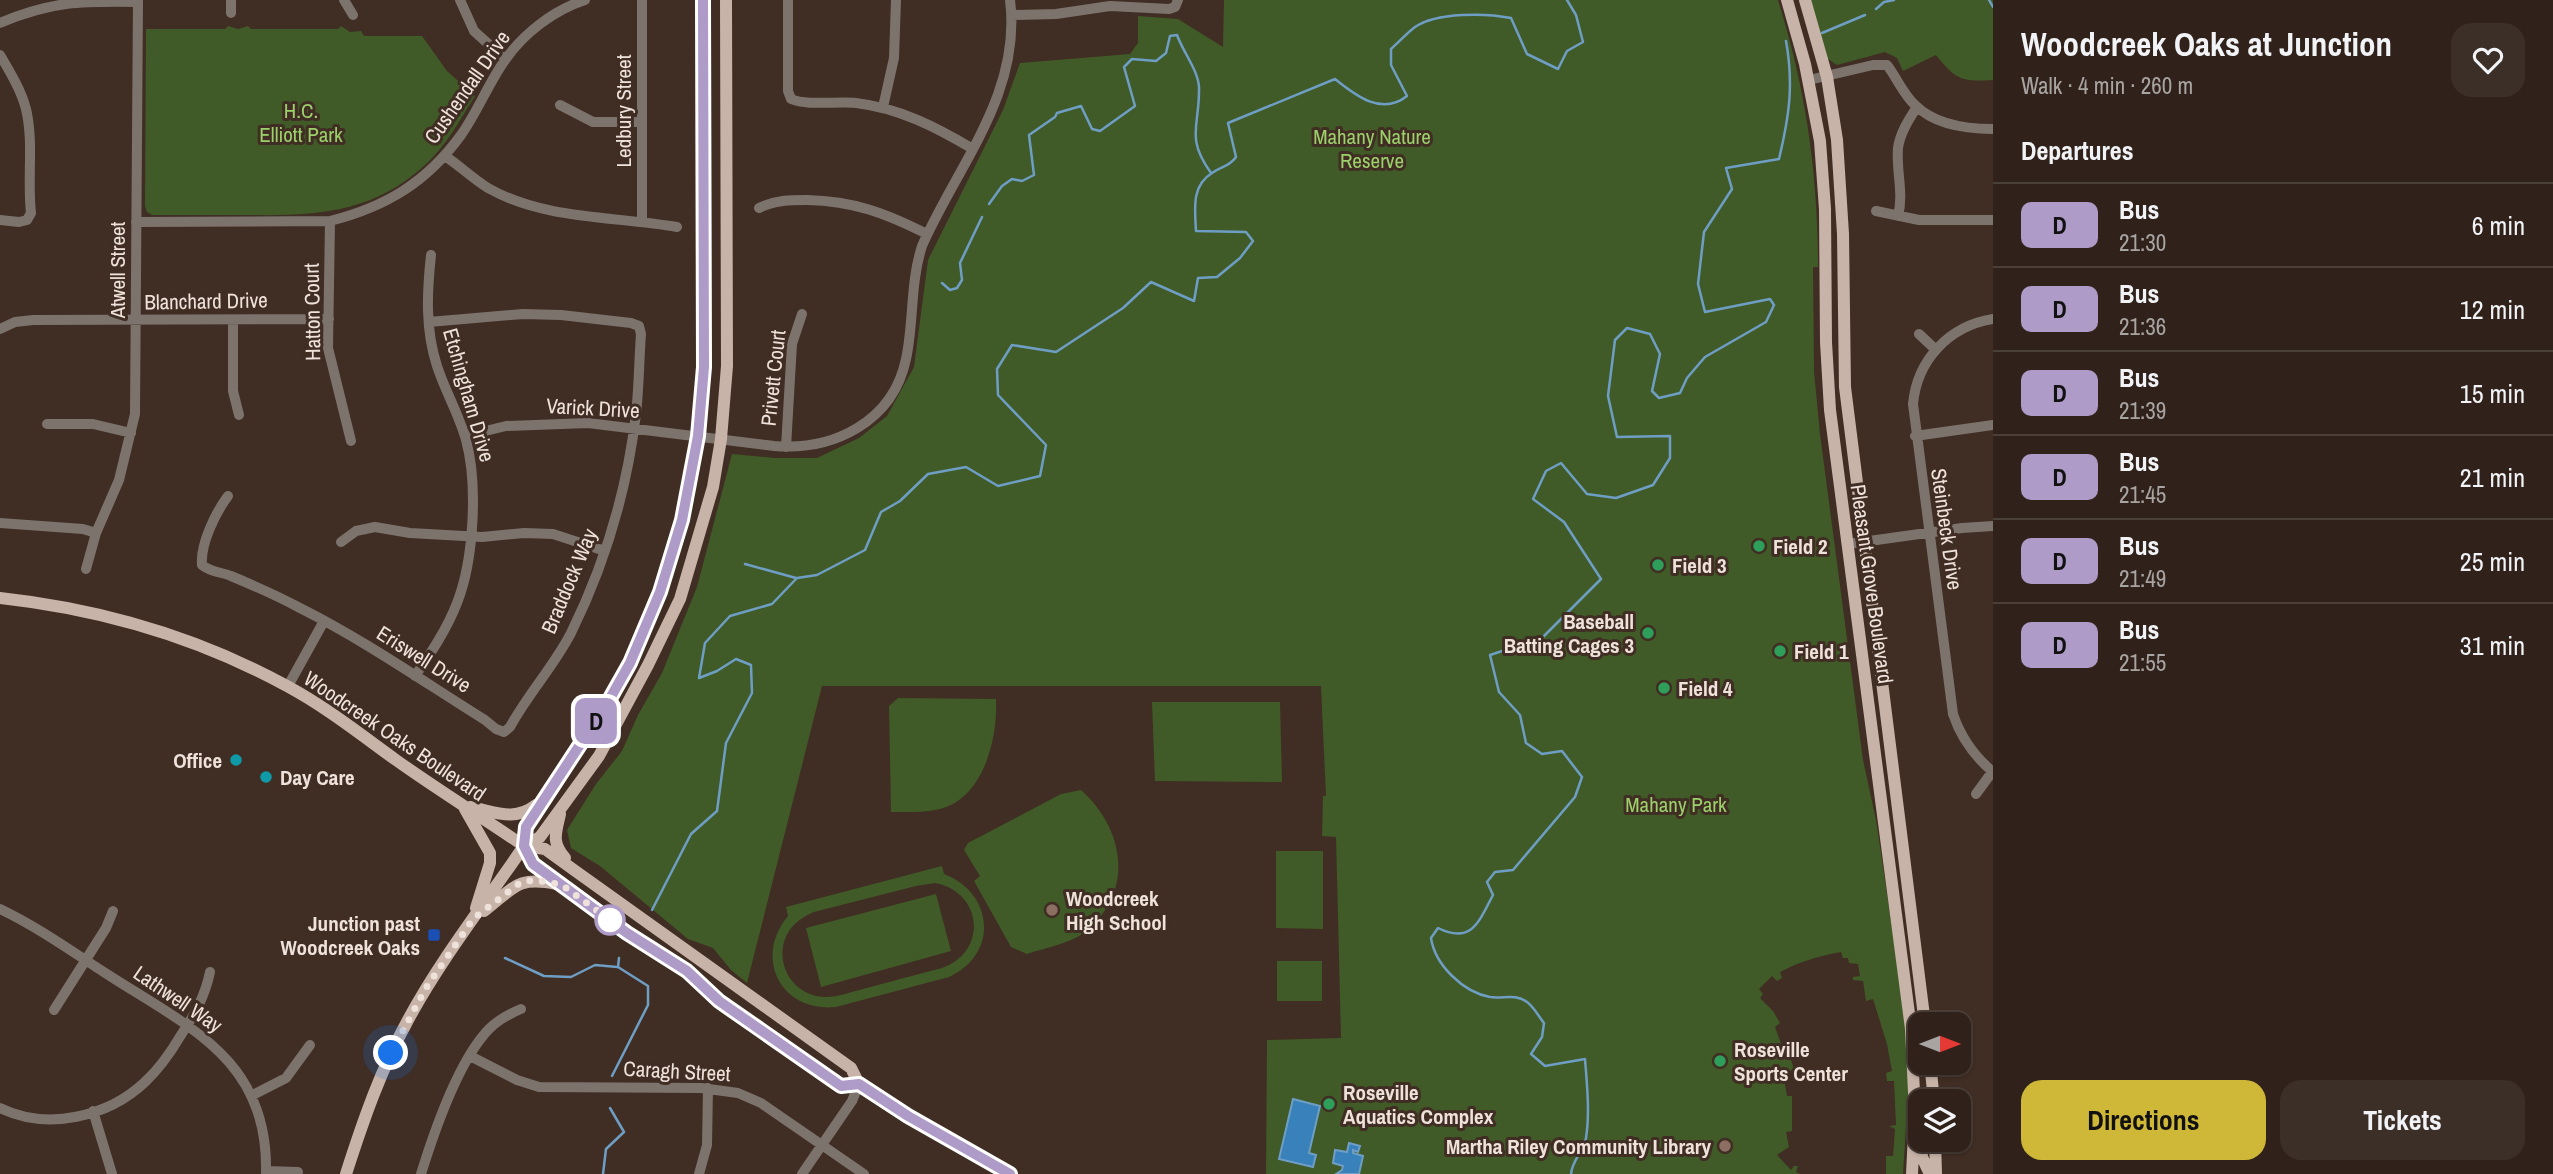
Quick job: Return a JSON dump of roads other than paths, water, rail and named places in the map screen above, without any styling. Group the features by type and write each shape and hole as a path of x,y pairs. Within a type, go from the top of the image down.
{"main road":[{"path":"524,846 526,827 608,702 645,632 682,520 698,436 705,328 703,0"},
{"path":"346,1174 377,1083 426,988 524,846 540,837 599,756 680,599 707,510 721,439 728,322 726,0"},
{"name":"Pleasant Grove Boulevard","path":"1787,0 1809,80 1820,141 1825,198 1828,392 1907,995 1915,1089"},
{"name":"Pleasant Grove Boulevard","path":"1805,0 1827,77 1837,140 1841,181 1844,387 1923,1012"},
{"name":"Woodcreek Oaks Boulevard","path":"0,597 43,602 108,615 166,632 229,657 288,686 349,723 397,761 524,846 545,849 851,1068 859,1084 908,1116 1010,1174"},
{"path":"463,805 518,815 542,800"},
{"path":"463,805 490,853 490,863 473,919"},
{"path":"561,808 555,835 557,848 574,870"},
{"name":"Woodcreek Oaks Boulevard","path":"524,846 533,864 627,933 687,971 719,1001 841,1086 859,1084"},
{"path":"473,919 521,882 536,880 562,885"},
{"name":"Pleasant Grove Boulevard","path":"1912,1174 1913,1152"},
{"path":"1923,1152 1928,1170 1936,1173 1935,1152"}],"street":[{"path":"231,0 231,13"},
{"path":"344,0 354,15"},
{"path":"460,0 474,31 505,59"},
{"name":"Cushendall Drive","path":"136,222 330,221 359,214 416,184 445,156 462,134 505,59 534,29 566,3 585,0"},
{"name":"Ledbury Street","path":"642,0 642,221"},
{"path":"789,0 788,91 791,99 800,103 840,102 883,107 917,119 973,149"},
{"path":"883,107 894,58 896,0"},
{"name":"Varick Drive","path":"465,436 484,429 506,426 588,423 786,447 815,446 849,433 873,416 884,404 906,361 916,264 927,234 994,108 1002,85 1011,44 1010,0"},
{"path":"1012,15 1056,14 1110,6 1169,9 1175,7 1178,0"},
{"path":"0,23 51,5 138,1"},
{"name":"Atwell Street","path":"86,569 96,533 112,500 131,433 137,397 138,1"},
{"path":"0,55 13,78 25,109 30,142 31,213 27,220 19,222 0,220"},
{"path":"1809,80 1873,65 1887,65 1917,107 1954,126 1993,128"},
{"path":"559,105 593,122 642,122"},
{"path":"1898,216 1901,191 1898,146 1917,107"},
{"path":"445,156 490,189 519,200 563,213 677,227"},
{"path":"759,208 786,200 852,204 881,212 927,234"},
{"path":"1876,211 1919,220 1993,220"},
{"name":"Hatton Court","path":"330,221 331,363 351,441"},
{"name":"Etchingham Drive","path":"415,676 437,644 458,602 468,563 470,537 472,479 465,436 436,363 429,322 431,255"},
{"name":"Braddock Way","path":"429,322 542,314 631,323 639,326 641,334 634,428 623,490 605,551 569,636 510,727 503,732"},
{"name":"Privett Court","path":"786,447 792,344 802,314"},
{"name":"Blanchard Drive","path":"0,329 15,322 33,320 329,319"},
{"name":"Steinbeck Drive","path":"1992,772 1971,750 1957,728 1953,714 1915,436 1914,393 1922,371 1936,349 1960,330 1993,319"},
{"path":"233,320 233,391 239,415"},
{"path":"1919,334 1936,349"},
{"path":"47,424 93,424 131,433"},
{"path":"1915,436 1993,425"},
{"name":"Eriswell Drive","path":"228,496 211,524 201,557 202,565 208,570 221,572 275,595 324,621 503,732"},
{"path":"0,523 83,529 96,533"},
{"path":"1848,544 1993,526"},
{"path":"341,542 356,531 375,527 410,533 470,537 553,534 605,551"},
{"path":"288,686 324,621"},
{"path":"1976,794 1992,772"},
{"name":"Lathwell Way","path":"0,909 188,1025 220,1050 251,1096 262,1133 266,1173"},
{"path":"54,1010 106,928 113,911"},
{"path":"0,1108 21,1116 51,1120 115,1103 144,1083 163,1062 202,1001 210,972"},
{"path":"421,1174 445,1110 470,1056 490,1028 503,1018 521,1010"},
{"path":"251,1096 286,1078 310,1045"},
{"name":"Caragh Street","path":"470,1056 517,1080 539,1087 708,1088 738,1093 754,1099 864,1174"},
{"path":"802,1174 852,1101 859,1084"},
{"path":"699,1174 707,1145 708,1088"},
{"path":"93,1111 112,1174"},
{"path":"266,1173 298,1172"}],"water":[{"path":"1293,1099 1320,1106 1309,1153 1316,1155 1313,1167 1279,1159"},
{"path":"1349,1143 1360,1146 1358,1152 1353,1150 1353,1153 1363,1156 1359,1174 1336,1174 1343,1166 1333,1163 1335,1150 1347,1152"}],"waterway":[{"path":"652,910 691,834 717,811 726,743 752,693 751,665 736,659 699,678 705,643 730,616 772,604 797,578 817,575 865,550 881,512 900,501 928,474 966,467 998,486 1040,476 1046,445 998,395 997,369 1012,345 1056,352 1123,308 1151,282 1194,301 1198,278 1217,277 1240,258 1253,241 1246,232 1196,231 1196,199 1200,184 1236,157 1228,123 1335,79 1370,101 1379,104 1398,102 1407,96 1391,65 1391,49 1415,27 1448,16 1489,15 1511,18 1527,54 1558,69 1567,51 1583,42 1576,15 1567,0"},
{"path":"1876,9 1884,2 1894,0"},
{"path":"1989,0 1993,7"},
{"path":"1822,33 1865,15"},
{"path":"989,204 1002,186 1012,179 1022,181 1034,175 1029,135 1057,113 1081,106 1092,129 1100,131 1135,106 1124,67 1132,59 1156,61 1166,53 1170,36 1177,35 1198,81 1196,140 1198,150 1211,173"},
{"path":"1571,1174 1586,1138 1588,1108 1585,1059 1545,1066 1531,1054 1542,1037 1544,1023 1532,1007 1518,998 1480,994 1461,983 1444,967 1431,938 1438,928 1459,934 1473,928 1493,895 1487,882 1495,872 1513,870 1575,797 1582,777 1562,751 1542,754 1526,743 1520,715 1499,692 1490,655 1542,638 1601,579 1564,522 1533,499 1546,471 1561,463 1587,494 1616,498 1653,485 1670,458 1670,436 1617,437 1608,396 1615,340 1627,328 1650,334 1660,354 1652,391 1659,398 1680,393 1687,378 1705,357 1766,322 1774,305 1770,299 1705,312 1698,284 1704,232 1732,189 1726,168 1779,159 1789,101 1790,72 1786,41"},
{"path":"942,283 950,290 957,288 962,280 960,263 982,217"},
{"path":"745,564 796,578"},
{"path":"505,958 544,976 571,977 595,965 617,967"},
{"path":"612,1076 648,1005 648,986 618,967 619,958"},
{"path":"603,1174 606,1149 624,1132 610,1108"}],"place":[{"name":"Field 2","path":"1759,546"},
{"name":"Field 3","path":"1658,565"},
{"name":"Baseball Batting Cages 3","path":"1648,633"},
{"name":"Field 1","path":"1780,651"},
{"name":"Field 4","path":"1664,688"},
{"name":"Office","path":"236,760"},
{"name":"Day Care","path":"266,777"},
{"name":"Woodcreek High School","path":"1052,910"},
{"name":"Junction past Woodcreek Oaks","path":"434,935"},
{"name":"Roseville Sports Center","path":"1720,1061"},
{"name":"Roseville Aquatics Complex","path":"1329,1104"},
{"name":"Martha Riley Community Library","path":"1725,1146"}],"park label":[{"name":"H.C. Elliott Park","path":"301,122"},
{"name":"Mahany Nature Reserve","path":"1372,148"},
{"name":"Mahany Park","path":"1676,804"}]}
